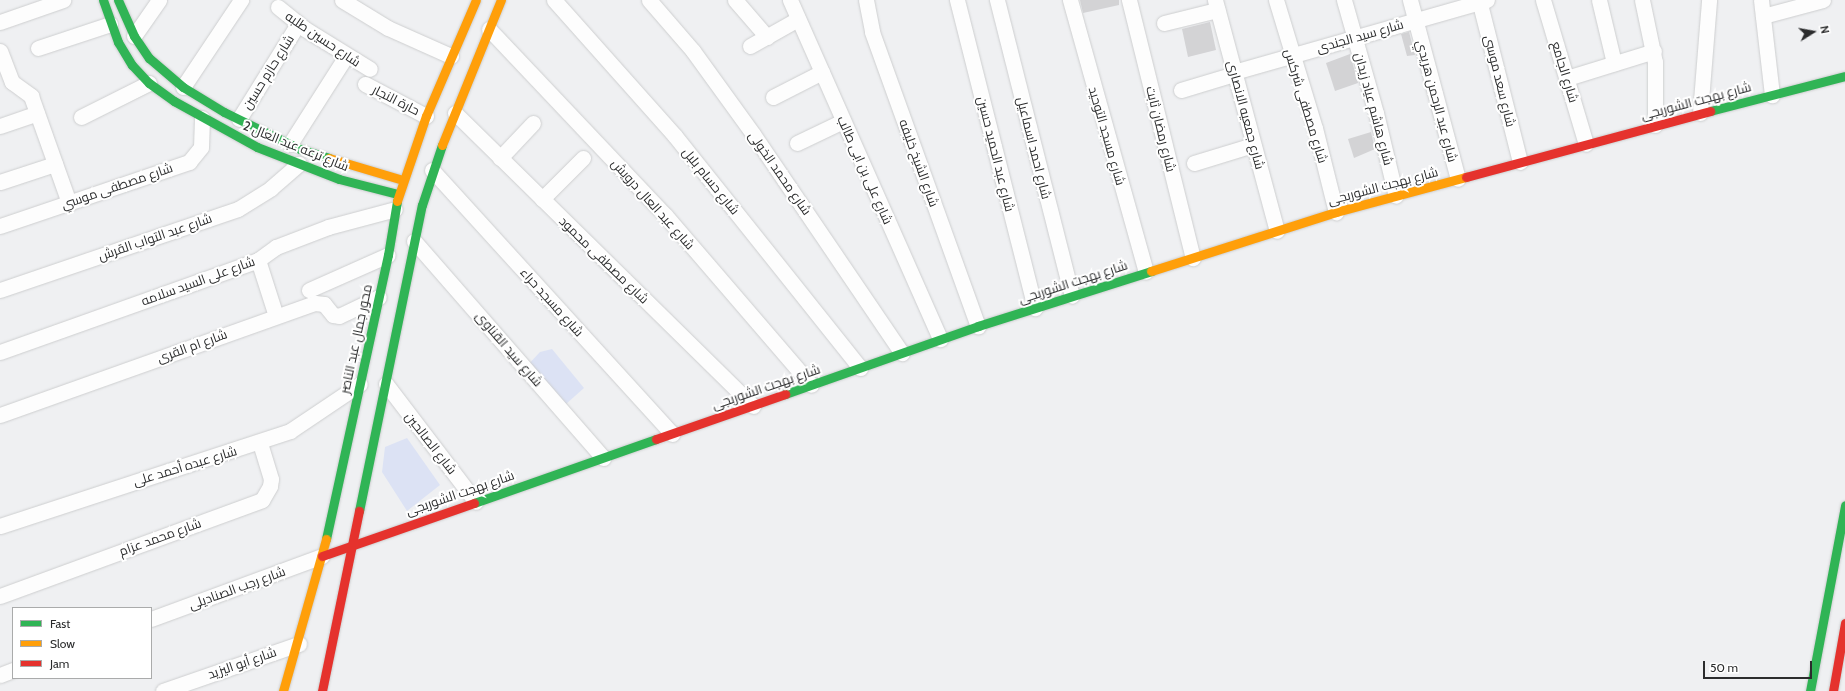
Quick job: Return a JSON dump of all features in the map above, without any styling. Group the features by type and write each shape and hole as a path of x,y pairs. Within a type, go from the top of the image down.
{"street":[{"path":"0,22 62,0"},
{"name":"شارع ترعه عبد العال 2","path":"103,0 110,24 132,65 150,83 202,118 257,147 338,179 398,194"},
{"name":"شارع ترعه عبد العال 2","path":"118,0 134,36 149,58 183,87 239,119 290,144 331,160 403,180"},
{"path":"134,36 159,0"},
{"path":"183,87 241,0"},
{"path":"342,0 388,28 451,56"},
{"path":"322,691 354,543 414,241 432,170 501,0"},
{"name":"شارع حسام بلبل","path":"554,0 675,136 860,368"},
{"name":"شارع محمد الخولى","path":"649,0 693,51 753,134 902,353"},
{"path":"735,0 767,37"},
{"name":"شارع على بن ابى طالب","path":"790,0 940,339"},
{"name":"شارع الشيخ خليفه","path":"866,0 872,32 978,326"},
{"name":"شارع عبد الحميد حسين","path":"956,0 1035,308"},
{"name":"شارع احمد اسماعيل","path":"996,0 1072,296"},
{"name":"شارع مسجد التوحيد","path":"1070,0 1146,272"},
{"name":"شارع رمضان ثابت","path":"1129,0 1193,258"},
{"name":"شارع مصطفى شركس","path":"1276,0 1291,56 1315,128 1336,212"},
{"name":"شارع هاشم عياد زيدان","path":"1344,0 1396,196"},
{"name":"شارع عبد الرحمن هريدي","path":"1410,0 1458,179"},
{"name":"شارع الجامع","path":"1542,0 1586,144"},
{"path":"1599,0 1614,64"},
{"path":"1642,0 1654,51 1655,125"},
{"path":"1700,113 1709,0"},
{"path":"1761,0 1772,95"},
{"path":"1763,16 1823,0"},
{"name":"محور جمال عبد الناصر","path":"283,691 299,644 322,556 388,255 398,194 426,116 474,1"},
{"name":"شارع سيد الجندى","path":"1181,90 1416,19 1482,1"},
{"name":"شارع سعد موسى","path":"1482,1 1520,162"},
{"path":"1164,23 1216,5"},
{"name":"شارع جمعيه الانصارى","path":"1216,5 1277,231"},
{"name":"شارع حسين طلبه","path":"278,7 298,24 370,70"},
{"path":"750,46 798,19"},
{"path":"38,48 110,24"},
{"name":"شارع حازم حسين","path":"239,119 298,24"},
{"name":"شارع عبد العال درويش","path":"489,29 665,215 811,385"},
{"path":"1567,78 1654,51"},
{"path":"290,144 346,56"},
{"path":"1,59 12,82 31,96 69,203"},
{"path":"773,97 822,72"},
{"name":"شارع بهجت الشوربجى","path":"322,556 354,543 604,458 940,339 1146,272 1336,212 1841,76"},
{"path":"81,117 150,83"},
{"name":"حارة النجار","path":"365,84 426,116"},
{"path":"0,126 37,113"},
{"name":"شارع مصطفى محمود","path":"455,113 753,406"},
{"name":"شارع مصطفى موسي","path":"0,226 189,162 201,146 202,118"},
{"path":"797,143 843,121"},
{"path":"500,158 532,123"},
{"path":"1194,163 1253,145"},
{"path":"542,199 583,158"},
{"path":"0,182 55,164"},
{"name":"شارع عبد التواب القرش","path":"0,290 238,209 271,188 300,164"},
{"name":"شارع مسجد حراء","path":"432,170 672,434"},
{"name":"شارع على السيد سلامه","path":"0,352 258,260 276,247 328,227 395,209"},
{"name":"شارع سيد القناوى","path":"414,241 604,458"},
{"path":"309,290 388,255"},
{"path":"258,260 276,316"},
{"name":"شارع ام القرى","path":"0,415 318,302 324,304 333,315 339,316 379,297"},
{"name":"شارع عبده أحمد على","path":"0,526 103,491 260,443 304,424 360,384"},
{"name":"شارع الصالحين","path":"386,384 476,502"},
{"name":"شارع محمد عزام","path":"0,596 262,500 270,486 271,479 260,443"},
{"path":"1810,691 1845,505"},
{"name":"شارع رجب الصناديلى","path":"152,619 322,556"},
{"path":"1833,691 1845,623"},
{"name":"شارع أبو اليزيد","path":"163,691 299,644"},
{"path":"0,675 12,670"}],"shaded area":[{"path":"552,349 584,388 566,404 525,368 540,352"},
{"path":"407,438 440,485 407,511 382,472 385,447"}],"building":[{"path":"1080,0 1119,0 1119,5 1083,13"},
{"path":"1210,22 1216,50 1188,57 1182,29"},
{"path":"1409,32 1415,55 1407,56 1401,34"},
{"path":"1350,54 1358,83 1335,91 1326,63"},
{"path":"1371,132 1375,149 1354,158 1348,139"}],"traffic: fast":[{"path":"103,0 118,42 132,65 149,83 174,101 257,147 339,179 398,194"},
{"path":"118,0 134,36 149,58 183,87 224,112 300,149 329,158"},
{"path":"1710,111 1845,76"},
{"path":"359,511 422,205 442,145"},
{"path":"326,539 388,255 397,201"},
{"path":"785,394 978,326 1151,271"},
{"path":"474,503 656,439"},
{"path":"1810,691 1845,505"}],"traffic: slow":[{"path":"397,201 426,116 476,0"},
{"path":"442,145 501,0"},
{"path":"329,158 403,180"},
{"path":"1151,271 1336,212 1466,177"},
{"path":"283,691 326,539"}],"traffic: jam":[{"path":"1466,177 1710,111"},
{"path":"656,439 785,394"},
{"path":"322,556 474,503"},
{"path":"322,691 359,511"},
{"path":"1833,691 1845,623"}]}
